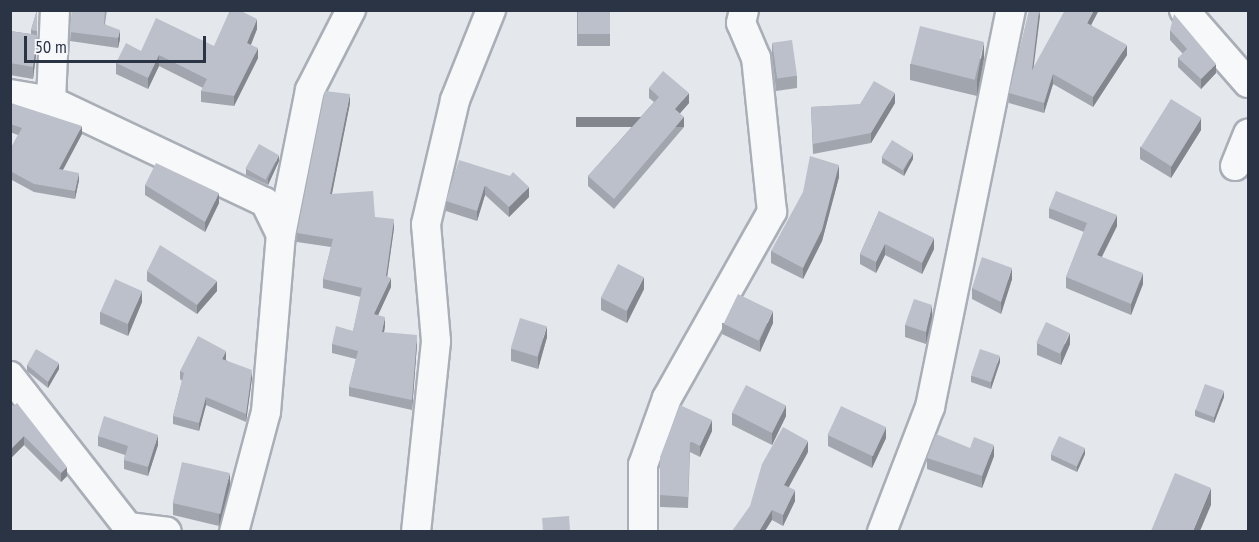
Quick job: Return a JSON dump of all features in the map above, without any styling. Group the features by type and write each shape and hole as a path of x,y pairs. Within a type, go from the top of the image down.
{"street":[{"path":"51,101 55,10"},
{"path":"234,531 266,412 281,234 310,90 351,10"},
{"path":"416,531 436,341 426,224 455,100 491,10"},
{"path":"643,531 642,465 667,398 772,212 759,79 741,23 744,10"},
{"path":"882,531 930,407 1011,10"},
{"path":"1184,10 1248,82"},
{"path":"10,94 51,101 265,202 281,234"},
{"path":"1235,166 1248,133"},
{"path":"10,376 128,527 167,531"}],"building":[{"path":"37,10 37,31 31,30"},
{"path":"72,10 105,10 104,24 120,30 118,38 70,32"},
{"path":"230,10 239,10 257,19 247,43 258,48 234,96 201,91 207,79 159,55 148,78 116,63 126,43 141,51 156,18 214,46"},
{"path":"578,10 610,10 610,34 578,34"},
{"path":"1029,10 1039,10 1032,70 1065,10 1094,10 1087,23 1127,45 1093,97 1053,74 1044,103 1009,93"},
{"path":"1174,14 1216,64 1201,79 1178,58 1187,49 1170,30"},
{"path":"920,26 984,42 975,80 911,64"},
{"path":"10,31 37,35 33,67 10,63"},
{"path":"792,40 797,76 777,78 772,43"},
{"path":"663,71 689,93 675,109 684,117 614,199 588,176 659,97 649,88"},
{"path":"874,81 895,93 871,133 813,144 811,107 860,104"},
{"path":"325,91 350,94 330,194 373,191 375,217 394,219 386,276 391,278 374,314 385,317 382,332 417,335 412,400 349,387 358,351 332,344 336,326 353,331 362,288 323,279 333,239 297,233"},
{"path":"1171,99 1202,118 1171,166 1141,147"},
{"path":"11,103 82,126 59,169 79,173 75,191 34,184 10,171 10,150 22,128 10,124"},
{"path":"892,140 913,153 903,170 881,157"},
{"path":"259,144 279,155 266,180 245,168"},
{"path":"810,156 839,165 822,230 803,268 771,251 803,192"},
{"path":"459,160 510,176 513,172 529,187 509,207 485,185 477,211 446,201"},
{"path":"156,163 219,193 205,222 145,185"},
{"path":"1056,191 1117,215 1097,255 1143,273 1131,304 1066,277 1087,223 1049,208"},
{"path":"879,211 934,238 922,263 885,244 876,262 860,254"},
{"path":"160,245 217,281 197,305 147,271"},
{"path":"982,257 1012,268 1001,302 972,288"},
{"path":"618,264 644,277 627,311 601,298"},
{"path":"115,279 142,291 128,324 100,312"},
{"path":"738,294 773,311 759,341 724,324"},
{"path":"914,299 932,305 926,332 905,325"},
{"path":"520,318 547,326 537,357 511,349"},
{"path":"1046,322 1070,333 1060,354 1036,343"},
{"path":"198,336 226,351 222,359 252,370 246,414 206,397 199,423 173,416 184,373 180,371"},
{"path":"36,349 59,363 48,382 27,365"},
{"path":"980,349 1000,356 991,382 971,375"},
{"path":"1205,384 1224,391 1214,417 1195,410"},
{"path":"746,385 786,405 772,433 732,413"},
{"path":"17,403 67,467 61,473 24,436 10,450 10,409"},
{"path":"680,405 712,420 700,446 690,441 688,497 660,495 660,457"},
{"path":"841,406 886,427 873,456 827,435"},
{"path":"104,416 158,435 148,467 124,460 128,446 98,436"},
{"path":"783,427 808,441 784,485 795,490 783,515 772,510 759,531 732,531 750,506 762,464"},
{"path":"936,434 970,448 974,437 994,445 982,476 927,458"},
{"path":"1059,436 1085,448 1077,466 1051,454"},
{"path":"182,462 230,473 220,514 173,503"},
{"path":"1175,473 1211,488 1193,531 1151,531"},
{"path":"569,516 570,531 543,532 542,518"}]}
